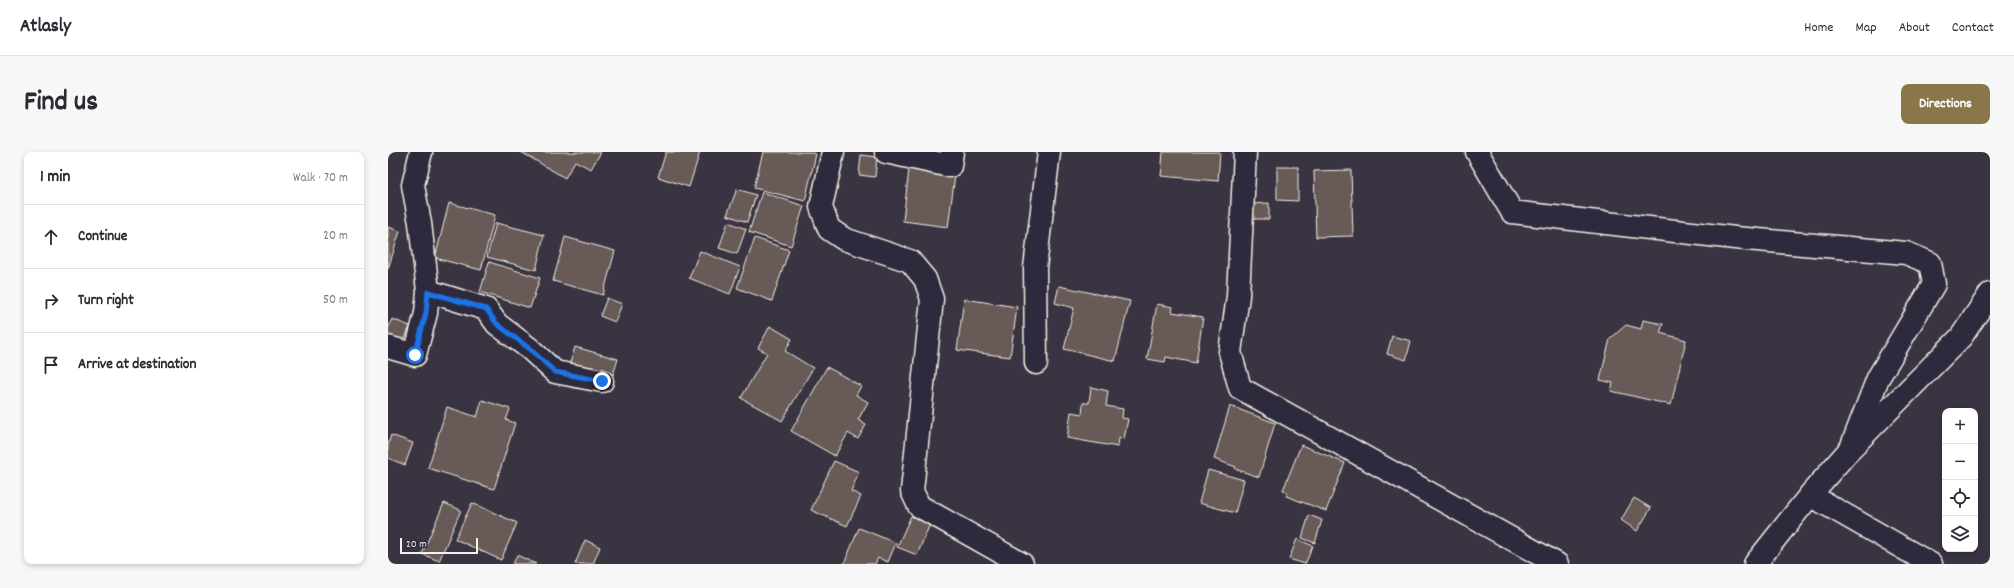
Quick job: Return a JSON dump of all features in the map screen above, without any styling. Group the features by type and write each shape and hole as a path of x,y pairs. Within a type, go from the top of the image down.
{"street":[{"path":"388,347 415,355 426,313 428,292 420,223 413,185 421,152"},
{"path":"833,152 821,207 829,229 844,239 910,261 925,279 932,299 912,492 919,506 1022,564"},
{"path":"886,152 950,166 952,152"},
{"path":"1036,363 1036,268 1049,152"},
{"path":"1245,152 1238,296 1230,352 1240,388 1557,564"},
{"path":"1477,152 1512,212 1735,238 1906,253 1930,263 1934,284 1878,378 1851,448"},
{"path":"428,292 486,309 497,324 530,349 555,372 602,381"},
{"path":"1755,564 1810,495 1851,448 1961,337 1990,294"},
{"path":"1810,495 1931,564"}],"building":[{"path":"521,152 601,152 591,169 575,161 565,178"},
{"path":"666,152 700,152 689,187 658,177"},
{"path":"763,152 809,152 816,154 805,201 754,188"},
{"path":"1163,152 1220,152 1218,181 1161,176"},
{"path":"861,155 877,157 875,177 859,175"},
{"path":"1277,167 1298,167 1298,201 1277,200"},
{"path":"909,169 955,175 948,227 903,221"},
{"path":"1351,170 1353,236 1316,237 1314,171"},
{"path":"737,189 756,195 747,222 727,215"},
{"path":"762,192 804,206 791,246 749,232"},
{"path":"449,203 495,215 481,270 435,258"},
{"path":"1269,203 1269,219 1251,219 1251,204"},
{"path":"728,222 746,229 737,254 719,248"},
{"path":"496,223 544,235 536,270 487,257"},
{"path":"388,227 400,231 388,269"},
{"path":"565,237 615,251 603,295 553,281"},
{"path":"755,238 789,250 772,301 737,288"},
{"path":"700,251 740,267 730,294 689,278"},
{"path":"489,262 540,278 530,308 480,292"},
{"path":"1059,286 1130,301 1115,361 1064,349 1074,308 1055,303"},
{"path":"607,298 622,304 615,322 600,316"},
{"path":"964,299 1017,307 1010,357 957,350"},
{"path":"1157,304 1173,307 1172,312 1203,317 1196,363 1166,357 1165,362 1147,359"},
{"path":"392,319 410,326 404,341 388,335 388,329"},
{"path":"1643,320 1663,324 1660,333 1686,340 1671,405 1611,391 1613,383 1600,380 1610,339 1626,325 1641,329"},
{"path":"770,326 792,339 785,351 813,368 782,421 741,398 767,353 758,348"},
{"path":"1392,336 1411,341 1406,360 1387,354"},
{"path":"575,347 618,359 613,375 570,363"},
{"path":"827,367 861,386 856,395 868,402 858,420 866,425 858,439 848,433 835,456 791,431"},
{"path":"1091,387 1108,391 1106,406 1123,409 1122,418 1128,419 1124,439 1119,438 1118,447 1067,438 1071,412 1082,414 1083,403 1089,403"},
{"path":"482,400 510,409 506,420 515,423 494,489 428,468 447,407 477,417"},
{"path":"1230,406 1275,423 1259,477 1235,469 1236,467 1214,459"},
{"path":"391,435 413,443 405,465 388,458 388,445"},
{"path":"1301,445 1345,463 1326,511 1286,496 1288,492 1283,490"},
{"path":"834,461 859,472 851,491 861,496 847,526 811,510"},
{"path":"1208,470 1244,480 1235,513 1199,503"},
{"path":"1634,498 1651,508 1637,531 1621,520"},
{"path":"444,503 461,510 439,561 422,554"},
{"path":"472,503 517,523 501,560 455,539"},
{"path":"1309,515 1322,520 1315,543 1302,538"},
{"path":"911,516 930,524 917,555 897,547"},
{"path":"859,528 896,543 888,562 878,558 875,564 844,564"},
{"path":"1297,539 1313,546 1305,564 1289,559"},
{"path":"585,540 600,547 593,564 575,564"},
{"path":"517,555 536,564 513,564"}],"route":[{"path":"415,355 426,313 428,292 486,309 497,324 530,349 555,372 602,381"}]}
